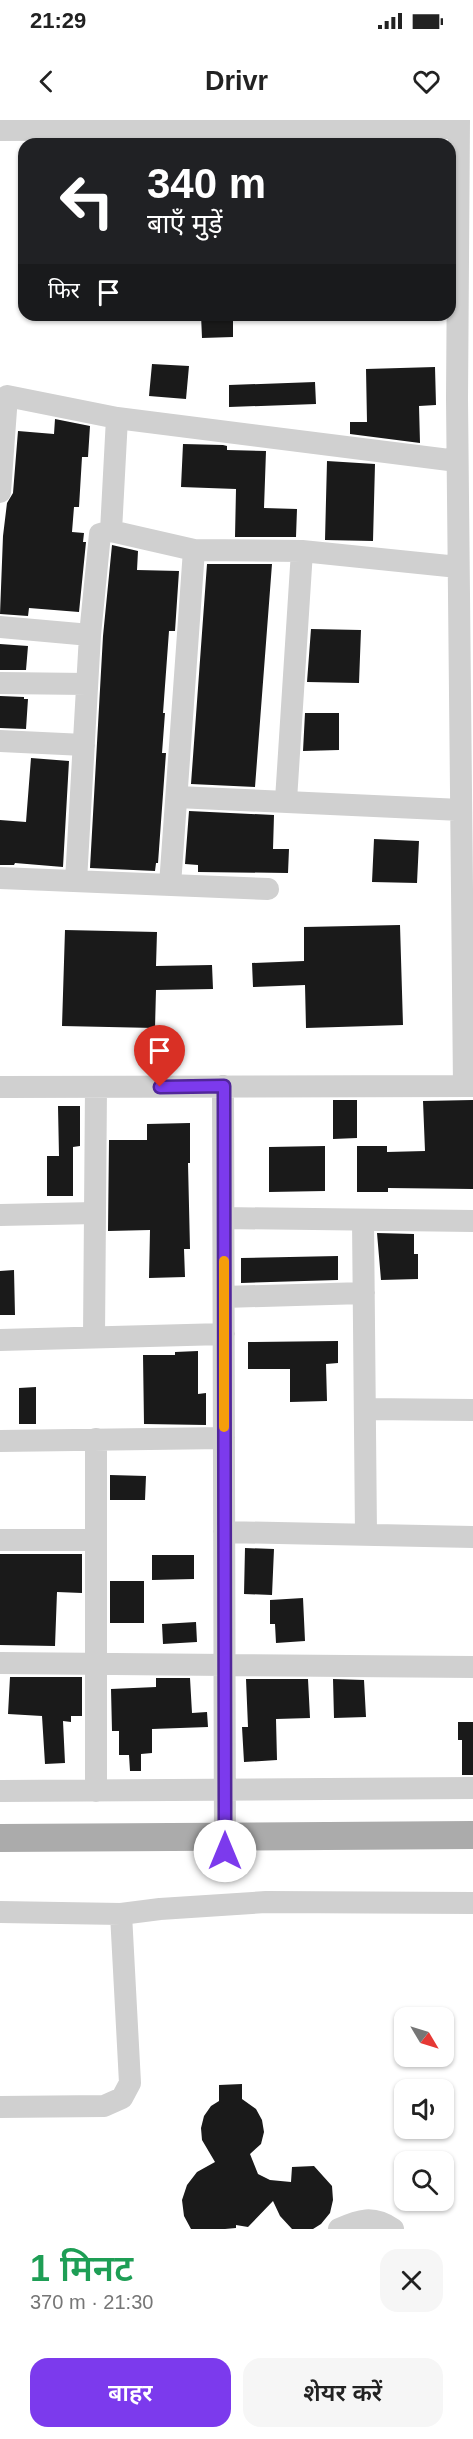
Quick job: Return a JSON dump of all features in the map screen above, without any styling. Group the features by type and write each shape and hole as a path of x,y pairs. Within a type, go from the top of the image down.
{"main road":[{"path":"0,1852 473,1835"},
{"path":"0,1838 473,1851"}],"street":[{"path":"0,130 29,125 459,124 465,196 465,325 457,461 468,956 468,1086 0,1087"},
{"path":"0,492 7,396 117,418 457,461"},
{"path":"111,531 117,418"},
{"path":"75,881 90,635 100,534 111,531 194,550 302,550 459,567"},
{"path":"170,885 194,550"},
{"path":"286,800 302,550"},
{"path":"0,627 90,635"},
{"path":"0,683 87,684"},
{"path":"0,741 84,746"},
{"path":"177,796 286,800 465,823"},
{"path":"0,878 268,889"},
{"path":"224,1086 225,1844"},
{"path":"94,1337 96,1087"},
{"path":"0,1215 95,1213"},
{"path":"224,1218 473,1221"},
{"path":"363,1220 366,1535"},
{"path":"224,1297 364,1293"},
{"path":"0,1340 224,1334"},
{"path":"365,1409 473,1410"},
{"path":"0,1441 224,1438"},
{"path":"96,1439 96,1791"},
{"path":"224,1532 473,1537"},
{"path":"0,1540 96,1540"},
{"path":"0,1663 473,1667"},
{"path":"0,1791 473,1788"},
{"path":"0,1912 121,1914 266,1902 473,1903"},
{"path":"0,2107 104,2106 122,2098 130,2083 121,1914"},
{"path":"339,2229 360,2219 384,2223 393,2229"}],"building":[{"path":"201,321 233,321 233,337 202,338"},
{"path":"152,364 189,366 186,399 149,396"},
{"path":"435,367 436,405 419,406 420,443 350,434 350,422 367,422 366,369"},
{"path":"315,382 316,404 229,407 229,385"},
{"path":"55,419 90,426 88,457 82,457 79,507 74,507 72,532 84,533 83,542 86,542 79,612 29,608 28,616 0,614 3,536 7,503 13,493 18,431 54,434"},
{"path":"183,444 223,445 227,446 227,450 266,451 264,508 297,509 296,537 235,537 236,489 181,487"},
{"path":"327,461 375,464 373,541 325,540"},
{"path":"112,545 138,551 137,570 179,571 175,631 169,631 162,753 166,753 158,863 156,863 155,871 90,868 103,636"},
{"path":"207,564 272,564 255,787 191,784"},
{"path":"311,629 361,630 359,683 307,682"},
{"path":"0,644 28,646 26,670 0,670"},
{"path":"0,696 28,699 26,729 0,728"},
{"path":"305,713 339,713 339,750 303,751"},
{"path":"31,758 69,761 63,867 15,863 14,865 0,865 0,820 26,822"},
{"path":"189,811 274,815 273,849 289,849 288,873 198,872 198,865 185,864"},
{"path":"374,839 419,841 417,883 372,882"},
{"path":"400,925 403,1025 306,1028 305,985 253,987 252,963 304,961 304,927"},
{"path":"65,930 157,932 156,966 212,965 213,989 156,990 155,1028 62,1026"},
{"path":"333,1100 357,1100 357,1138 333,1139"},
{"path":"473,1100 473,1189 388,1188 388,1192 357,1192 357,1146 387,1146 387,1152 425,1151 423,1101"},
{"path":"58,1106 80,1106 80,1146 73,1147 73,1196 47,1196 47,1156 59,1156"},
{"path":"190,1123 190,1163 188,1163 190,1249 184,1249 185,1277 149,1278 150,1230 108,1231 109,1140 147,1140 147,1124"},
{"path":"325,1146 325,1191 269,1192 269,1147"},
{"path":"377,1233 414,1234 414,1254 418,1254 418,1279 381,1280"},
{"path":"338,1256 338,1280 241,1283 241,1258"},
{"path":"14,1270 15,1315 0,1315 0,1271"},
{"path":"338,1341 338,1363 326,1364 327,1401 290,1402 290,1369 248,1369 248,1342"},
{"path":"198,1351 198,1394 206,1393 206,1425 144,1424 143,1355 175,1355 175,1352"},
{"path":"36,1387 36,1424 19,1424 19,1388"},
{"path":"110,1475 146,1476 145,1500 110,1500"},
{"path":"245,1548 274,1549 272,1595 244,1594"},
{"path":"0,1554 82,1554 82,1593 57,1592 55,1646 0,1645"},
{"path":"152,1555 194,1555 194,1579 152,1580"},
{"path":"110,1581 144,1581 144,1623 110,1623"},
{"path":"303,1598 305,1641 276,1643 275,1624 270,1624 270,1600"},
{"path":"196,1622 197,1642 163,1644 162,1624"},
{"path":"10,1677 82,1677 82,1716 71,1716 71,1722 63,1721 65,1763 45,1764 42,1716 8,1714"},
{"path":"156,1678 190,1678 192,1713 207,1712 208,1727 152,1729 152,1753 141,1754 141,1771 130,1771 129,1755 119,1755 119,1731 112,1731 111,1689 156,1687"},
{"path":"246,1679 308,1679 310,1718 276,1719 277,1760 244,1762 242,1727 248,1727"},
{"path":"333,1679 364,1680 366,1717 334,1718"},
{"path":"458,1722 473,1722 473,1775 462,1775 462,1740 458,1740"},
{"path":"242,2084 242,2099 256,2109 262,2120 264,2132 261,2144 250,2154 258,2174 270,2180 291,2182 292,2167 314,2166 332,2186 333,2200 330,2213 321,2224 313,2229 292,2229 280,2216 273,2201 248,2227 236,2225 236,2228 225,2229 191,2229 184,2216 182,2200 187,2185 197,2172 215,2162 202,2140 201,2128 204,2116 211,2106 219,2101 219,2085"}],"slow traffic":[{"path":"224,1261 224,1427"}],"route":[{"path":"160,1087 224,1086 225,1851"}]}
